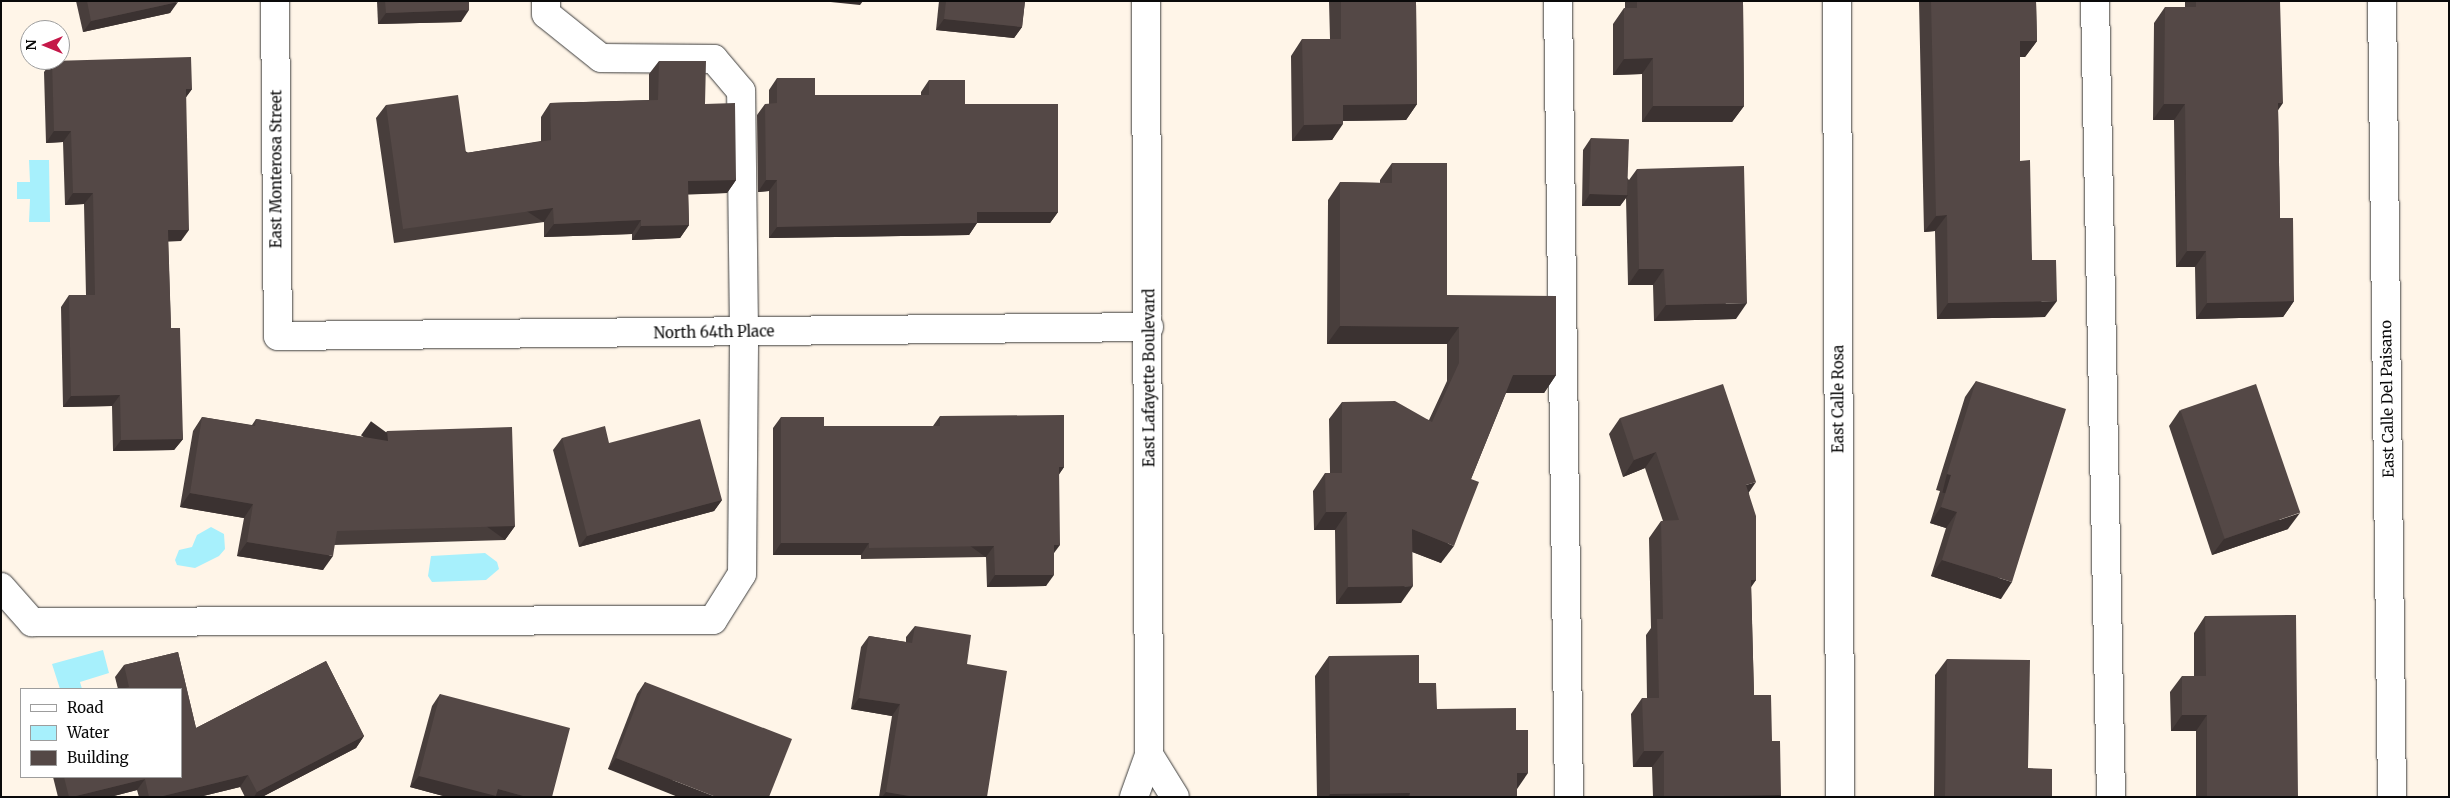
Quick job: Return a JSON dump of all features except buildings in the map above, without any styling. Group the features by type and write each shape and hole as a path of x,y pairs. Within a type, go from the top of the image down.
{"street":[{"name":"East Monterosa Street","path":"275,1 278,336"},
{"path":"1,587 32,622 713,620 742,574 744,331 741,91 714,59 601,58 546,14 546,1"},
{"name":"East Lafayette Boulevard","path":"1134,797 1149,755 1149,327 1146,1"},
{"path":"1558,1 1569,797"},
{"name":"East Calle Rosa","path":"1837,1 1840,797"},
{"path":"2095,1 2111,797"},
{"name":"East Calle Del Paisano","path":"2382,1 2392,797"},
{"name":"North 64th Place","path":"278,336 1149,327"},
{"path":"1149,755 1175,797"}],"water":[{"path":"29,160 49,160 50,222 29,222 30,199 17,199 17,182 30,182"},
{"path":"211,527 224,534 225,549 219,556 195,568 177,565 175,560 179,550 192,547 197,535"},
{"path":"485,553 497,562 499,569 486,580 432,582 428,576 431,556"},
{"path":"103,650 109,673 80,682 82,688 60,688 52,664"}]}
